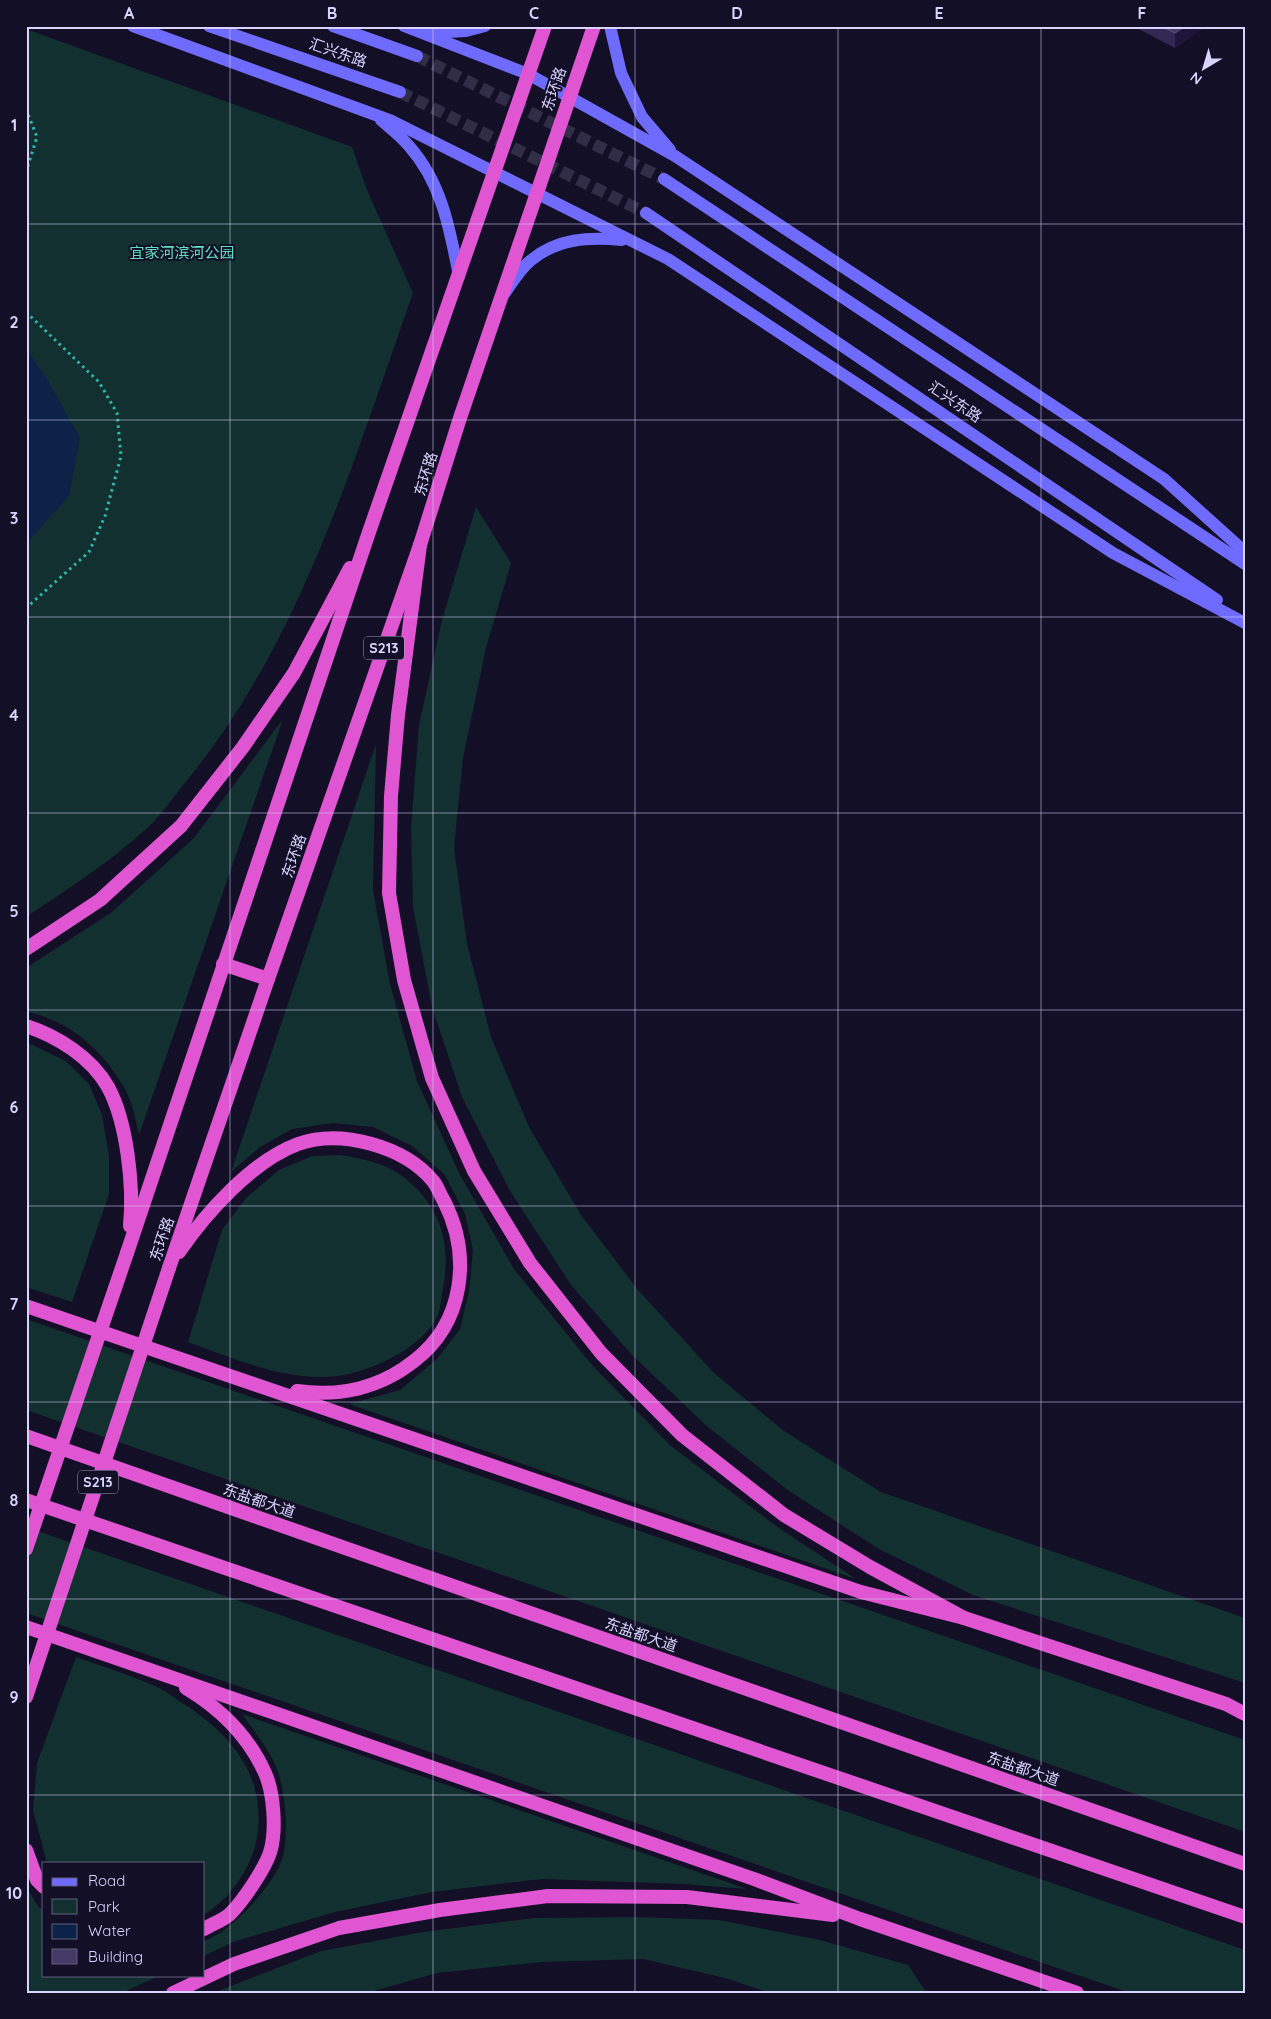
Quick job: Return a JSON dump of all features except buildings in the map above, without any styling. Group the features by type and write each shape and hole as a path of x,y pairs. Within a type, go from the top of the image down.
{"highway":[{"name":"东环路","path":"26,1549 370,532 545,26"},
{"name":"东环路","path":"26,1697 169,1268 268,978 420,545 460,418 537,194 568,96 594,26"},
{"path":"26,949 100,900 181,826 243,747 294,672 370,532"},
{"path":"420,545 398,715 391,787 389,893 404,980 432,1078 474,1171 530,1263 601,1353 682,1435 784,1515 870,1567 964,1618"},
{"path":"223,964 268,978"},
{"path":"26,1026 50,1033 82,1055 107,1086 120,1121 130,1171 132,1208 127,1253"},
{"path":"169,1268 196,1227 220,1200 264,1163 298,1144 348,1139 377,1145 406,1158 433,1181 453,1219 460,1250 459,1288 447,1325 426,1352 397,1374 356,1390 318,1394 268,1387"},
{"path":"26,1306 268,1387 860,1592 964,1618 1245,1710"},
{"name":"东盐都大道","path":"26,1436 1245,1864"},
{"path":"26,1500 1245,1917"},
{"path":"26,1626 754,1879 860,1919 1077,1993"},
{"path":"164,1674 214,1705 244,1736 266,1775 274,1815 271,1850 256,1879 230,1914 205,1928"},
{"path":"1226,1704 1245,1714"},
{"path":"26,1850 37,1880 42,1886"},
{"path":"172,1993 234,1964 339,1928 440,1910 548,1896 687,1897 770,1906 860,1919"}],"main road":[{"path":"133,26 376,114 496,171 537,194 668,259 1113,554 1245,621"},
{"name":"汇兴东路","path":"209,26 400,92"},
{"name":"汇兴东路","path":"333,26 416,56"},
{"path":"404,26 528,74 675,156 1164,479 1245,552"},
{"path":"425,34 466,31 485,26"},
{"path":"610,26 621,73 642,117 675,156"},
{"path":"376,114 409,146 432,178 448,220 459,277"},
{"name":"汇兴东路","path":"664,179 1245,564"},
{"name":"汇兴东路","path":"646,213 1245,621"},
{"path":"502,296 530,261 561,242 594,237 632,241"}],"path":[{"path":"26,109 37,137 26,172"},
{"path":"26,312 99,382 117,413 121,456 105,516 90,552 26,608"}],"green space":[{"name":"宜家河滨河公园","path":"26,29 352,147 367,190 413,293 345,485 320,549 292,611 261,672 225,729 161,814 131,842 102,865 26,917"},
{"path":"476,507 511,563 486,648 463,758 454,848 467,944 491,1037 529,1127 581,1215 638,1290 714,1373 784,1431 881,1492 1245,1618 1245,1683 973,1595 879,1549 789,1491 709,1428 632,1355 571,1285 510,1191 462,1097 432,1007 413,907 411,828 419,725 442,620"},
{"path":"283,719 139,1135 128,1096 114,1071 104,1059 69,1028 41,1015 26,1012 26,968 112,912 194,838"},
{"path":"376,744 373,890 390,984 417,1081 460,1175 514,1269 592,1365 671,1446 776,1526 856,1579 349,1404 400,1390 437,1359 460,1329 469,1291 473,1250 465,1214 445,1175 412,1146 373,1127 333,1123 292,1129 260,1147 231,1172"},
{"path":"26,1042 66,1061 89,1084 102,1115 109,1155 109,1194 72,1302 26,1287"},
{"path":"341,1155 371,1162 399,1174 413,1185 433,1210 444,1239 446,1255 439,1312 430,1328 405,1350 390,1359 357,1372 326,1377 273,1371 188,1342 222,1230 246,1198 279,1170 312,1156"},
{"path":"26,1319 1245,1740 1245,1832 26,1410"},
{"path":"26,1527 1245,1950 1245,1993 1124,1991 26,1613"},
{"path":"76,1657 159,1688 216,1728 240,1757 249,1773 255,1791 258,1810 258,1831 256,1844 247,1868 224,1899 205,1914 205,1862 47,1862 33,1810 37,1763"},
{"path":"242,1714 747,1889 683,1884 542,1879 432,1892 335,1912 233,1942 205,1956 205,1940 218,1934 238,1919 255,1901 275,1874 283,1856 286,1835 282,1788 277,1769 266,1747"},
{"path":"26,1886 42,1909 42,1976 159,1976 122,1993 26,1993"},
{"path":"638,1917 719,1920 820,1940 908,1965 926,1992 770,1993 725,1978 643,1959 542,1962 437,1973 367,1993 213,1993 321,1951 423,1932 534,1918"}],"water":[{"path":"26,349 47,379 80,438 69,496 26,544"}],"tunnel":[{"path":"417,56 664,179"},
{"path":"400,92 646,213"}]}
